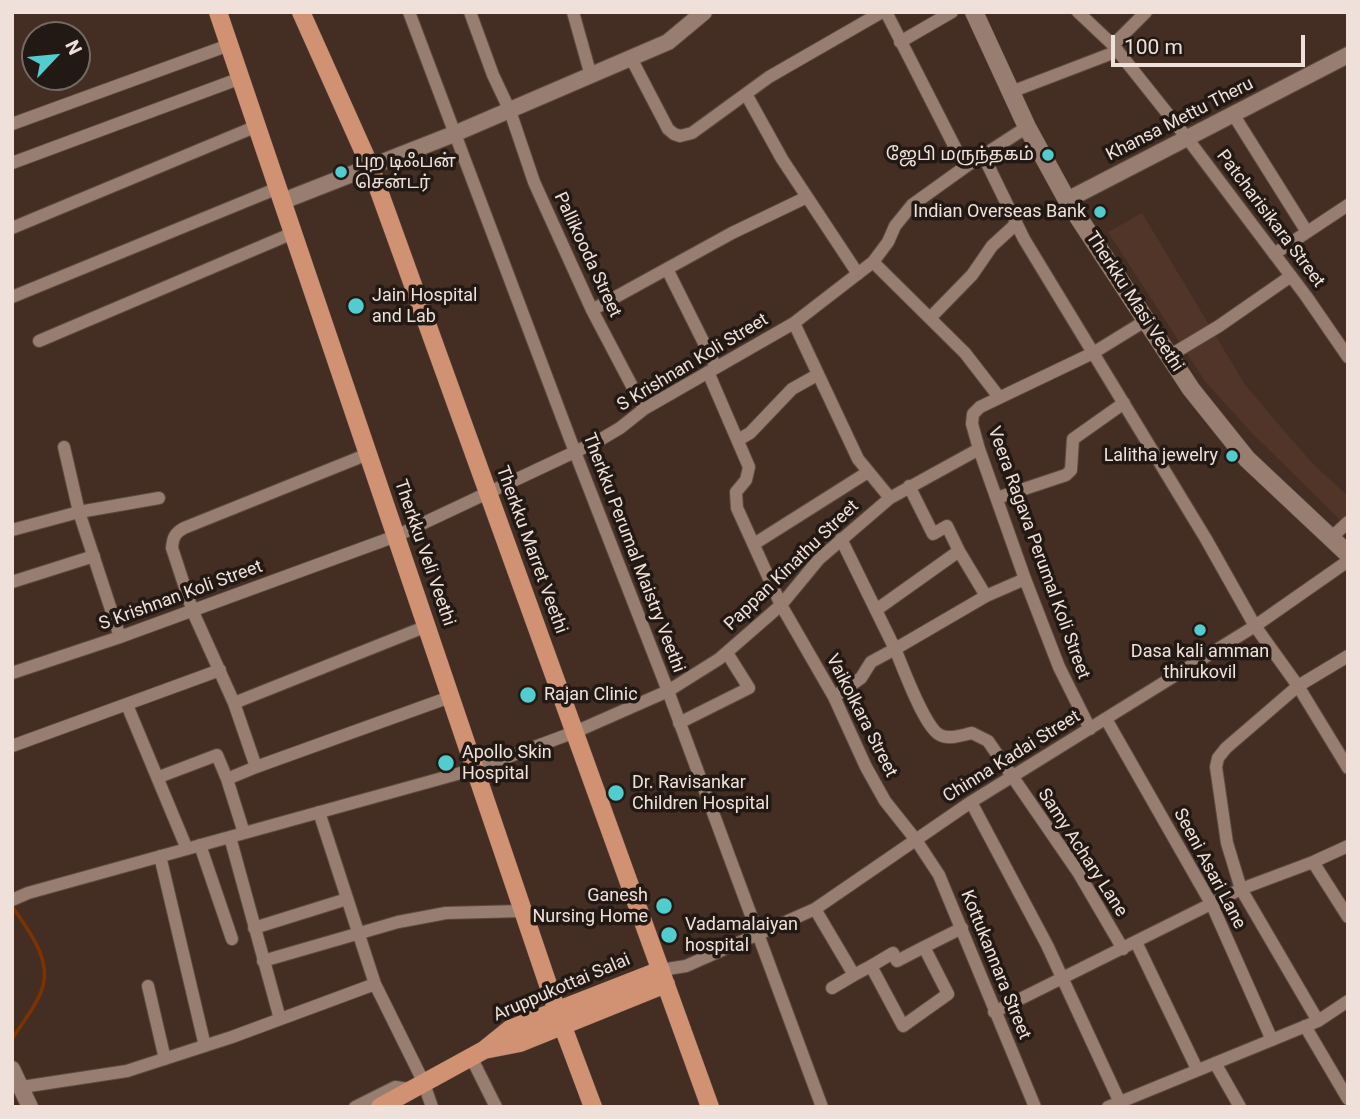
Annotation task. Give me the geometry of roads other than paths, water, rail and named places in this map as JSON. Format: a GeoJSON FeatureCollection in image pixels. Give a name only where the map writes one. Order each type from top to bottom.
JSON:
{"type":"FeatureCollection","features":[{"type":"Feature","properties":{"kind":"main road","name":"Therkku Veli Veethi"},"geometry":{"type":"LineString","coordinates":[[218,12],[559,1018],[593,1107]]}},
{"type":"Feature","properties":{"kind":"main road","name":"Therkku Marret Veethi"},"geometry":{"type":"LineString","coordinates":[[301,12],[370,166],[710,1107]]}},
{"type":"Feature","properties":{"kind":"main road","name":"Therkku Masi Veethi"},"geometry":{"type":"LineString","coordinates":[[974,12],[1027,127],[1067,200],[1191,389],[1247,458],[1348,554]]}},
{"type":"Feature","properties":{"kind":"main road","name":"Aruppukottai Salai"},"geometry":{"type":"LineString","coordinates":[[400,1096],[478,1053],[520,1043],[559,1018],[663,977]]}},
{"type":"Feature","properties":{"kind":"street","name":"Therkku Perumal Maistry Veethi"},"geometry":{"type":"LineString","coordinates":[[409,12],[668,691],[821,1107]]}},
{"type":"Feature","properties":{"kind":"street","name":"Pallikooda Street"},"geometry":{"type":"LineString","coordinates":[[470,12],[493,75],[510,111],[534,182],[592,310],[644,409]]}},
{"type":"Feature","properties":{"kind":"street"},"geometry":{"type":"LineString","coordinates":[[573,12],[591,76]]}},
{"type":"Feature","properties":{"kind":"street"},"geometry":{"type":"LineString","coordinates":[[12,296],[280,195],[370,166],[454,134],[668,42],[705,12]]}},
{"type":"Feature","properties":{"kind":"street"},"geometry":{"type":"LineString","coordinates":[[631,58],[668,129],[680,136],[692,133],[769,77],[884,12],[965,167]]}},
{"type":"Feature","properties":{"kind":"street"},"geometry":{"type":"LineString","coordinates":[[900,42],[952,12]]}},
{"type":"Feature","properties":{"kind":"street","name":"Patcharisikara Street"},"geometry":{"type":"LineString","coordinates":[[1078,12],[1116,48],[1187,138],[1292,276],[1348,357]]}},
{"type":"Feature","properties":{"kind":"street"},"geometry":{"type":"LineString","coordinates":[[1011,92],[1116,48],[1146,12]]}},
{"type":"Feature","properties":{"kind":"street"},"geometry":{"type":"LineString","coordinates":[[12,124],[229,45]]}},
{"type":"Feature","properties":{"kind":"street","name":"Khansa Mettu Theru"},"geometry":{"type":"LineString","coordinates":[[1067,200],[1348,55]]}},
{"type":"Feature","properties":{"kind":"street"},"geometry":{"type":"LineString","coordinates":[[12,163],[241,78]]}},
{"type":"Feature","properties":{"kind":"street"},"geometry":{"type":"LineString","coordinates":[[746,94],[782,159],[858,274]]}},
{"type":"Feature","properties":{"kind":"street"},"geometry":{"type":"LineString","coordinates":[[1233,114],[1307,232]]}},
{"type":"Feature","properties":{"kind":"street"},"geometry":{"type":"LineString","coordinates":[[12,228],[257,126]]}},
{"type":"Feature","properties":{"kind":"street","name":"S Krishnan Koli Street"},"geometry":{"type":"LineString","coordinates":[[12,673],[193,612],[396,536],[489,494],[620,428],[644,409],[794,323],[873,262],[888,242],[895,226],[912,205],[1027,127]]}},
{"type":"Feature","properties":{"kind":"street"},"geometry":{"type":"LineString","coordinates":[[983,155],[1016,224],[1206,539],[1255,626],[1298,686],[1348,768]]}},
{"type":"Feature","properties":{"kind":"street"},"geometry":{"type":"LineString","coordinates":[[592,310],[732,233],[807,197]]}},
{"type":"Feature","properties":{"kind":"street"},"geometry":{"type":"LineString","coordinates":[[1275,254],[1348,205]]}},
{"type":"Feature","properties":{"kind":"street"},"geometry":{"type":"LineString","coordinates":[[930,318],[972,275],[992,246],[1016,224]]}},
{"type":"Feature","properties":{"kind":"street"},"geometry":{"type":"LineString","coordinates":[[39,341],[293,233]]}},
{"type":"Feature","properties":{"kind":"street"},"geometry":{"type":"LineString","coordinates":[[873,262],[965,353],[999,397]]}},
{"type":"Feature","properties":{"kind":"street"},"geometry":{"type":"LineString","coordinates":[[667,269],[712,370],[738,439],[750,433],[792,389],[817,375]]}},
{"type":"Feature","properties":{"kind":"street"},"geometry":{"type":"LineString","coordinates":[[1169,356],[1219,326],[1292,276]]}},
{"type":"Feature","properties":{"kind":"street","name":"Veera Ragava Perumal Koli Street"},"geometry":{"type":"LineString","coordinates":[[1090,729],[1059,667],[1025,579],[979,449],[972,414],[999,397],[1093,353],[1145,321]]}},
{"type":"Feature","properties":{"kind":"street"},"geometry":{"type":"LineString","coordinates":[[794,323],[858,459],[890,498]]}},
{"type":"Feature","properties":{"kind":"street"},"geometry":{"type":"LineString","coordinates":[[997,498],[1066,475],[1071,470],[1073,439],[1124,403]]}},
{"type":"Feature","properties":{"kind":"street","name":"Vaikolkara Street"},"geometry":{"type":"LineString","coordinates":[[738,439],[749,474],[736,492],[737,508],[781,605],[834,697],[866,766],[885,801],[916,840]]}},
{"type":"Feature","properties":{"kind":"street"},"geometry":{"type":"LineString","coordinates":[[64,447],[79,512],[121,637]]}},
{"type":"Feature","properties":{"kind":"street","name":"Pappan Kinathu Street"},"geometry":{"type":"LineString","coordinates":[[15,899],[475,769],[575,732],[668,691],[727,653],[781,605],[819,559],[890,498],[979,449]]}},
{"type":"Feature","properties":{"kind":"street"},"geometry":{"type":"LineString","coordinates":[[256,768],[234,703],[193,612],[172,548],[176,533],[368,454]]}},
{"type":"Feature","properties":{"kind":"street"},"geometry":{"type":"LineString","coordinates":[[754,544],[868,472]]}},
{"type":"Feature","properties":{"kind":"street"},"geometry":{"type":"LineString","coordinates":[[909,486],[933,534],[947,526],[986,596]]}},
{"type":"Feature","properties":{"kind":"street"},"geometry":{"type":"LineString","coordinates":[[12,530],[79,512],[159,498]]}},
{"type":"Feature","properties":{"kind":"street"},"geometry":{"type":"LineString","coordinates":[[1332,537],[1348,522]]}},
{"type":"Feature","properties":{"kind":"street"},"geometry":{"type":"LineString","coordinates":[[841,539],[895,649]]}},
{"type":"Feature","properties":{"kind":"street"},"geometry":{"type":"LineString","coordinates":[[876,610],[959,551]]}},
{"type":"Feature","properties":{"kind":"street"},"geometry":{"type":"LineString","coordinates":[[12,582],[94,556]]}},
{"type":"Feature","properties":{"kind":"street","name":"Chinna Kadai Street"},"geometry":{"type":"LineString","coordinates":[[663,977],[815,909],[971,802],[1255,626],[1348,561]]}},
{"type":"Feature","properties":{"kind":"street"},"geometry":{"type":"LineString","coordinates":[[834,697],[861,678],[871,662],[986,596],[1025,579]]}},
{"type":"Feature","properties":{"kind":"street"},"geometry":{"type":"LineString","coordinates":[[234,703],[426,626]]}},
{"type":"Feature","properties":{"kind":"street","name":"Samy Achary Lane"},"geometry":{"type":"LineString","coordinates":[[895,649],[924,716],[933,730],[941,737],[950,738],[972,733],[984,737],[1078,872],[1123,949]]}},
{"type":"Feature","properties":{"kind":"street"},"geometry":{"type":"LineString","coordinates":[[679,723],[749,688],[727,653]]}},
{"type":"Feature","properties":{"kind":"street"},"geometry":{"type":"LineString","coordinates":[[1318,1021],[1241,889],[1227,843],[1216,767],[1218,758],[1226,748],[1298,686],[1348,656]]}},
{"type":"Feature","properties":{"kind":"street"},"geometry":{"type":"LineString","coordinates":[[12,746],[220,670]]}},
{"type":"Feature","properties":{"kind":"street"},"geometry":{"type":"LineString","coordinates":[[227,779],[450,697]]}},
{"type":"Feature","properties":{"kind":"street"},"geometry":{"type":"LineString","coordinates":[[127,705],[187,849]]}},
{"type":"Feature","properties":{"kind":"street","name":"Seeni Asari Lane"},"geometry":{"type":"LineString","coordinates":[[1106,719],[1212,905],[1272,1040]]}},
{"type":"Feature","properties":{"kind":"street"},"geometry":{"type":"LineString","coordinates":[[159,777],[217,755],[244,833]]}},
{"type":"Feature","properties":{"kind":"street"},"geometry":{"type":"LineString","coordinates":[[971,802],[1062,977],[1116,1105],[1197,1069],[1318,1021],[1348,1001]]}},
{"type":"Feature","properties":{"kind":"street"},"geometry":{"type":"LineString","coordinates":[[319,812],[375,984],[400,1096]]}},
{"type":"Feature","properties":{"kind":"street"},"geometry":{"type":"LineString","coordinates":[[230,837],[280,1019]]}},
{"type":"Feature","properties":{"kind":"street","name":"Kottukannara Street"},"geometry":{"type":"LineString","coordinates":[[916,840],[939,875],[1035,1107]]}},
{"type":"Feature","properties":{"kind":"street"},"geometry":{"type":"LineString","coordinates":[[201,845],[232,939]]}},
{"type":"Feature","properties":{"kind":"street"},"geometry":{"type":"LineString","coordinates":[[994,1012],[1241,889],[1348,846]]}},
{"type":"Feature","properties":{"kind":"street"},"geometry":{"type":"LineString","coordinates":[[160,856],[205,1046]]}},
{"type":"Feature","properties":{"kind":"street"},"geometry":{"type":"LineString","coordinates":[[1313,862],[1348,917]]}},
{"type":"Feature","properties":{"kind":"street"},"geometry":{"type":"LineString","coordinates":[[254,928],[347,899]]}},
{"type":"Feature","properties":{"kind":"street"},"geometry":{"type":"LineString","coordinates":[[815,909],[854,975]]}},
{"type":"Feature","properties":{"kind":"street"},"geometry":{"type":"LineString","coordinates":[[263,961],[398,922],[446,913],[523,911]]}},
{"type":"Feature","properties":{"kind":"street"},"geometry":{"type":"LineString","coordinates":[[832,988],[893,953],[897,961],[962,928]]}},
{"type":"Feature","properties":{"kind":"street"},"geometry":{"type":"LineString","coordinates":[[1136,942],[1197,1069]]}},
{"type":"Feature","properties":{"kind":"street"},"geometry":{"type":"LineString","coordinates":[[871,966],[903,1026],[948,994],[925,947]]}},
{"type":"Feature","properties":{"kind":"street"},"geometry":{"type":"LineString","coordinates":[[30,1107],[16,1076],[127,1071],[205,1046],[375,984]]}},
{"type":"Feature","properties":{"kind":"street"},"geometry":{"type":"LineString","coordinates":[[148,986],[165,1059]]}},
{"type":"Feature","properties":{"kind":"street"},"geometry":{"type":"LineString","coordinates":[[1305,1026],[1348,1100]]}},
{"type":"Feature","properties":{"kind":"street"},"geometry":{"type":"LineString","coordinates":[[478,1053],[496,1107]]}},
{"type":"Feature","properties":{"kind":"street"},"geometry":{"type":"LineString","coordinates":[[1215,1062],[1240,1107]]}},
{"type":"Feature","properties":{"kind":"street"},"geometry":{"type":"LineString","coordinates":[[355,1107],[395,1087],[400,1096],[432,1107]]}},
{"type":"Feature","properties":{"kind":"waterway"},"geometry":{"type":"LineString","coordinates":[[12,906],[41,954],[45,975],[37,1000],[12,1039]]}},
{"type":"Feature","properties":{"kind":"place","name":"ஜேபி மருந்தகம்"},"geometry":{"type":"Point","coordinates":[1048,155]}},
{"type":"Feature","properties":{"kind":"place","name":"புற டிஃபன் சென்டர்"},"geometry":{"type":"Point","coordinates":[341,172]}},
{"type":"Feature","properties":{"kind":"place","name":"Indian Overseas Bank"},"geometry":{"type":"Point","coordinates":[1100,212]}},
{"type":"Feature","properties":{"kind":"place","name":"Jain Hospital and Lab"},"geometry":{"type":"Point","coordinates":[356,306]}},
{"type":"Feature","properties":{"kind":"place","name":"Lalitha jewelry"},"geometry":{"type":"Point","coordinates":[1232,456]}},
{"type":"Feature","properties":{"kind":"place","name":"Dasa kali amman thirukovil"},"geometry":{"type":"Point","coordinates":[1200,630]}},
{"type":"Feature","properties":{"kind":"place","name":"Rajan Clinic"},"geometry":{"type":"Point","coordinates":[528,695]}},
{"type":"Feature","properties":{"kind":"place","name":"Apollo Skin Hospital"},"geometry":{"type":"Point","coordinates":[446,763]}},
{"type":"Feature","properties":{"kind":"place","name":"Dr. Ravisankar Children Hospital"},"geometry":{"type":"Point","coordinates":[616,793]}},
{"type":"Feature","properties":{"kind":"place","name":"Ganesh Nursing Home"},"geometry":{"type":"Point","coordinates":[664,906]}},
{"type":"Feature","properties":{"kind":"place","name":"Vadamalaiyan hospital"},"geometry":{"type":"Point","coordinates":[669,935]}}]}
